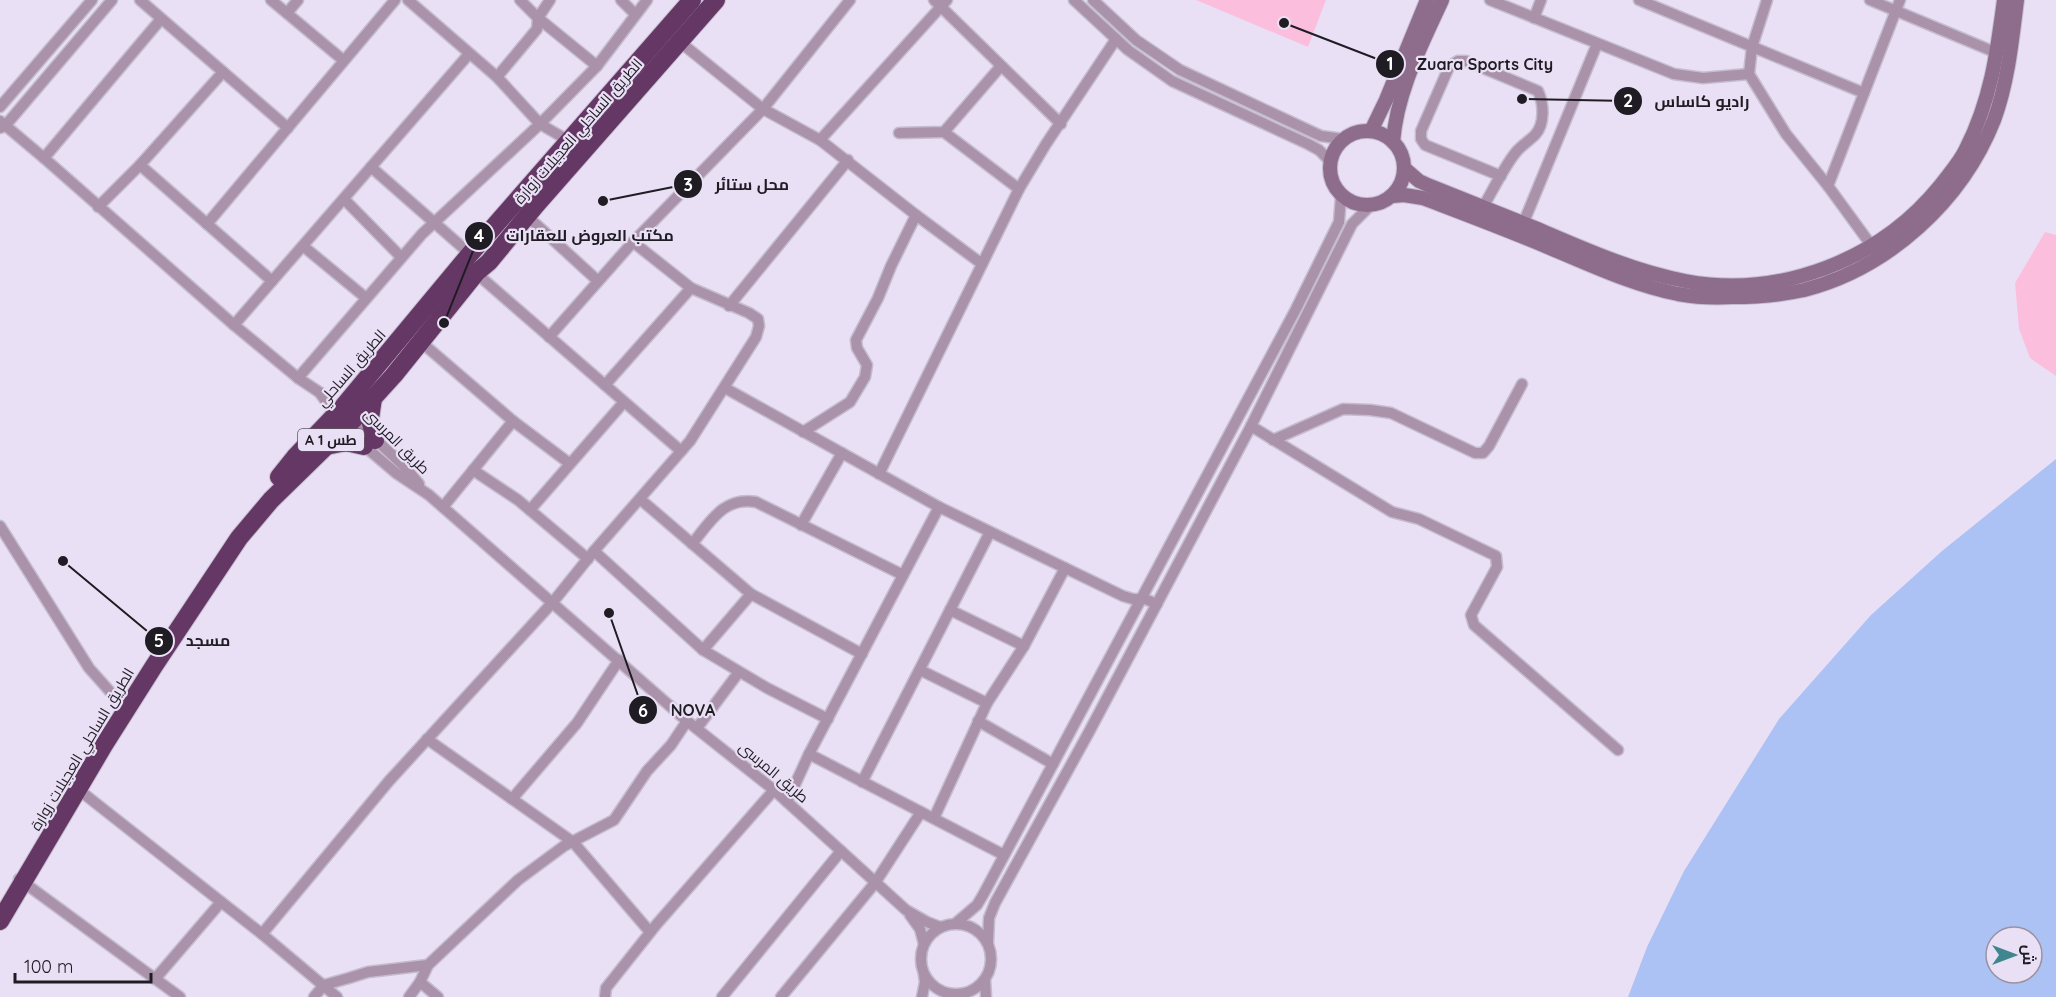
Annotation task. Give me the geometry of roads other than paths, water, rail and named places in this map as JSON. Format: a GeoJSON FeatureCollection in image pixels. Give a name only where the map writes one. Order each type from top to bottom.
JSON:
{"type":"FeatureCollection","features":[{"type":"Feature","properties":{"kind":"highway","name":"الطريق الساحلي"},"geometry":{"type":"LineString","coordinates":[[0,910],[21,880],[75,787],[86,759],[202,577],[295,457],[344,417],[470,254],[692,0]]}},
{"type":"Feature","properties":{"kind":"highway","name":"الطريق الساحلي العجيلات زوارة"},"geometry":{"type":"LineString","coordinates":[[75,787],[239,538],[271,500],[326,446],[344,417],[373,398],[476,273],[489,262],[716,0]]}},
{"type":"Feature","properties":{"kind":"highway"},"geometry":{"type":"LineString","coordinates":[[326,446],[346,442],[369,443],[373,398]]}},
{"type":"Feature","properties":{"kind":"highway","name":"A 1 طس"},"geometry":{"type":"LineString","coordinates":[[0,921],[21,880]]}},
{"type":"Feature","properties":{"kind":"street"},"geometry":{"type":"LineString","coordinates":[[0,107],[92,0]]}},
{"type":"Feature","properties":{"kind":"street"},"geometry":{"type":"LineString","coordinates":[[2,125],[112,0]]}},
{"type":"Feature","properties":{"kind":"street"},"geometry":{"type":"LineString","coordinates":[[140,0],[288,128]]}},
{"type":"Feature","properties":{"kind":"street"},"geometry":{"type":"LineString","coordinates":[[271,0],[343,60]]}},
{"type":"Feature","properties":{"kind":"street"},"geometry":{"type":"LineString","coordinates":[[287,14],[298,0]]}},
{"type":"Feature","properties":{"kind":"street"},"geometry":{"type":"LineString","coordinates":[[207,224],[395,0]]}},
{"type":"Feature","properties":{"kind":"street"},"geometry":{"type":"LineString","coordinates":[[408,0],[497,77],[540,124],[569,141]]}},
{"type":"Feature","properties":{"kind":"street"},"geometry":{"type":"LineString","coordinates":[[520,0],[538,18],[597,66]]}},
{"type":"Feature","properties":{"kind":"street"},"geometry":{"type":"LineString","coordinates":[[497,77],[537,29],[538,18],[550,0]]}},
{"type":"Feature","properties":{"kind":"street"},"geometry":{"type":"LineString","coordinates":[[621,0],[635,14]]}},
{"type":"Feature","properties":{"kind":"street"},"geometry":{"type":"LineString","coordinates":[[298,378],[422,234],[540,124],[597,66],[647,0]]}},
{"type":"Feature","properties":{"kind":"street"},"geometry":{"type":"LineString","coordinates":[[549,337],[633,242],[763,109],[850,0]]}},
{"type":"Feature","properties":{"kind":"street"},"geometry":{"type":"LineString","coordinates":[[1074,0],[1128,50],[1172,81],[1308,144],[1319,150],[1330,161]]}},
{"type":"Feature","properties":{"kind":"street"},"geometry":{"type":"LineString","coordinates":[[1093,0],[1136,40],[1190,75],[1322,136],[1343,140]]}},
{"type":"Feature","properties":{"kind":"street"},"geometry":{"type":"LineString","coordinates":[[1371,131],[1427,0]]}},
{"type":"Feature","properties":{"kind":"street"},"geometry":{"type":"LineString","coordinates":[[1393,142],[1395,117],[1402,94],[1442,0]]}},
{"type":"Feature","properties":{"kind":"street"},"geometry":{"type":"LineString","coordinates":[[1490,0],[1674,74],[1703,78],[1749,74]]}},
{"type":"Feature","properties":{"kind":"street"},"geometry":{"type":"LineString","coordinates":[[1534,18],[1541,0]]}},
{"type":"Feature","properties":{"kind":"street"},"geometry":{"type":"LineString","coordinates":[[1639,0],[1864,93]]}},
{"type":"Feature","properties":{"kind":"street"},"geometry":{"type":"LineString","coordinates":[[1767,0],[1752,47],[1749,74],[1786,134],[1828,186],[1875,251]]}},
{"type":"Feature","properties":{"kind":"street"},"geometry":{"type":"LineString","coordinates":[[1870,0],[1898,5],[1997,53]]}},
{"type":"Feature","properties":{"kind":"street"},"geometry":{"type":"LineString","coordinates":[[1392,196],[1423,198],[1637,276],[1678,294],[1755,297],[1803,290],[1826,283],[1847,275],[1875,251],[1911,217],[1948,176],[1965,152],[1989,93],[2004,0]]}},
{"type":"Feature","properties":{"kind":"street"},"geometry":{"type":"LineString","coordinates":[[1875,251],[1920,227],[1958,184],[1982,146],[2000,102],[2017,0]]}},
{"type":"Feature","properties":{"kind":"street"},"geometry":{"type":"LineString","coordinates":[[820,140],[941,2],[1001,66],[1061,124]]}},
{"type":"Feature","properties":{"kind":"street"},"geometry":{"type":"LineString","coordinates":[[1828,186],[1898,5]]}},
{"type":"Feature","properties":{"kind":"street"},"geometry":{"type":"LineString","coordinates":[[44,158],[161,19]]}},
{"type":"Feature","properties":{"kind":"street"},"geometry":{"type":"LineString","coordinates":[[879,474],[1019,189],[1116,39]]}},
{"type":"Feature","properties":{"kind":"street"},"geometry":{"type":"LineString","coordinates":[[680,42],[763,109],[820,140],[982,264]]}},
{"type":"Feature","properties":{"kind":"street"},"geometry":{"type":"LineString","coordinates":[[1523,224],[1597,44]]}},
{"type":"Feature","properties":{"kind":"street"},"geometry":{"type":"LineString","coordinates":[[234,325],[469,54]]}},
{"type":"Feature","properties":{"kind":"street"},"geometry":{"type":"LineString","coordinates":[[1483,207],[1517,150],[1537,133],[1542,123],[1542,99],[1538,91],[1466,61],[1458,61],[1449,67],[1421,131],[1421,139],[1425,145],[1501,176]]}},
{"type":"Feature","properties":{"kind":"street"},"geometry":{"type":"LineString","coordinates":[[1161,74],[1169,63]]}},
{"type":"Feature","properties":{"kind":"street"},"geometry":{"type":"LineString","coordinates":[[944,132],[1001,66]]}},
{"type":"Feature","properties":{"kind":"street"},"geometry":{"type":"LineString","coordinates":[[98,207],[140,165],[223,72]]}},
{"type":"Feature","properties":{"kind":"street","name":"طريق المرسى"},"geometry":{"type":"LineString","coordinates":[[2,125],[44,158],[234,325],[298,378],[320,393],[396,472],[429,495],[692,725],[774,790],[906,910],[920,929],[924,944]]}},
{"type":"Feature","properties":{"kind":"street"},"geometry":{"type":"LineString","coordinates":[[1361,131],[1371,131],[1393,142],[1401,154],[1404,168],[1403,179],[1392,196],[1381,203],[1370,206],[1354,204],[1341,196],[1332,180],[1330,161],[1343,140],[1361,131]]}},
{"type":"Feature","properties":{"kind":"street"},"geometry":{"type":"LineString","coordinates":[[899,133],[944,132],[1019,189]]}},
{"type":"Feature","properties":{"kind":"street"},"geometry":{"type":"LineString","coordinates":[[729,306],[848,160]]}},
{"type":"Feature","properties":{"kind":"street"},"geometry":{"type":"LineString","coordinates":[[140,165],[272,281]]}},
{"type":"Feature","properties":{"kind":"street"},"geometry":{"type":"LineString","coordinates":[[372,167],[470,254]]}},
{"type":"Feature","properties":{"kind":"street"},"geometry":{"type":"LineString","coordinates":[[1404,168],[1419,181],[1593,253],[1637,276]]}},
{"type":"Feature","properties":{"kind":"street"},"geometry":{"type":"LineString","coordinates":[[922,997],[925,982],[921,960],[924,944],[928,937],[940,927],[956,923],[977,905],[1291,319],[1339,222],[1341,196]]}},
{"type":"Feature","properties":{"kind":"street"},"geometry":{"type":"LineString","coordinates":[[344,199],[401,257]]}},
{"type":"Feature","properties":{"kind":"street"},"geometry":{"type":"LineString","coordinates":[[923,972],[931,984],[942,992],[959,996],[978,987],[984,980],[991,962],[988,942],[989,918],[995,903],[1089,732],[1251,426],[1352,224],[1370,206]]}},
{"type":"Feature","properties":{"kind":"street"},"geometry":{"type":"LineString","coordinates":[[803,432],[850,402],[865,377],[867,365],[857,348],[856,340],[916,215]]}},
{"type":"Feature","properties":{"kind":"street"},"geometry":{"type":"LineString","coordinates":[[527,216],[598,281]]}},
{"type":"Feature","properties":{"kind":"street"},"geometry":{"type":"LineString","coordinates":[[262,934],[389,781],[554,603],[591,555],[690,441],[756,337],[758,319],[691,288],[633,242]]}},
{"type":"Feature","properties":{"kind":"street"},"geometry":{"type":"LineString","coordinates":[[303,246],[366,298]]}},
{"type":"Feature","properties":{"kind":"street"},"geometry":{"type":"LineString","coordinates":[[476,273],[681,451]]}},
{"type":"Feature","properties":{"kind":"street"},"geometry":{"type":"LineString","coordinates":[[605,385],[691,288]]}},
{"type":"Feature","properties":{"kind":"street"},"geometry":{"type":"LineString","coordinates":[[421,342],[513,421],[569,463]]}},
{"type":"Feature","properties":{"kind":"street"},"geometry":{"type":"LineString","coordinates":[[1273,440],[1344,409],[1370,410],[1391,413],[1475,453],[1483,453],[1522,384]]}},
{"type":"Feature","properties":{"kind":"street"},"geometry":{"type":"LineString","coordinates":[[725,388],[939,507],[1128,598],[1141,598],[1157,604]]}},
{"type":"Feature","properties":{"kind":"street"},"geometry":{"type":"LineString","coordinates":[[530,510],[624,402]]}},
{"type":"Feature","properties":{"kind":"street"},"geometry":{"type":"LineString","coordinates":[[443,507],[513,421]]}},
{"type":"Feature","properties":{"kind":"street"},"geometry":{"type":"LineString","coordinates":[[1251,426],[1392,512],[1419,519],[1496,556],[1497,567],[1471,615],[1474,625],[1618,750]]}},
{"type":"Feature","properties":{"kind":"street"},"geometry":{"type":"LineString","coordinates":[[801,525],[842,453]]}},
{"type":"Feature","properties":{"kind":"street"},"geometry":{"type":"LineString","coordinates":[[473,470],[518,500],[591,555],[703,650],[739,672],[828,719]]}},
{"type":"Feature","properties":{"kind":"street"},"geometry":{"type":"LineString","coordinates":[[640,499],[751,594],[862,654]]}},
{"type":"Feature","properties":{"kind":"street"},"geometry":{"type":"LineString","coordinates":[[692,544],[718,514],[730,504],[738,501],[756,502],[903,575]]}},
{"type":"Feature","properties":{"kind":"street"},"geometry":{"type":"LineString","coordinates":[[787,802],[809,754],[939,507]]}},
{"type":"Feature","properties":{"kind":"street"},"geometry":{"type":"LineString","coordinates":[[0,526],[89,668],[122,705]]}},
{"type":"Feature","properties":{"kind":"street"},"geometry":{"type":"LineString","coordinates":[[862,782],[990,531]]}},
{"type":"Feature","properties":{"kind":"street"},"geometry":{"type":"LineString","coordinates":[[934,818],[987,703],[1024,646],[1065,568]]}},
{"type":"Feature","properties":{"kind":"street"},"geometry":{"type":"LineString","coordinates":[[703,650],[751,594]]}},
{"type":"Feature","properties":{"kind":"street"},"geometry":{"type":"LineString","coordinates":[[950,610],[1024,646]]}},
{"type":"Feature","properties":{"kind":"street"},"geometry":{"type":"LineString","coordinates":[[512,799],[577,723],[619,660]]}},
{"type":"Feature","properties":{"kind":"street"},"geometry":{"type":"LineString","coordinates":[[920,670],[987,703]]}},
{"type":"Feature","properties":{"kind":"street"},"geometry":{"type":"LineString","coordinates":[[409,997],[420,982],[428,965],[518,880],[573,842],[614,820],[647,771],[739,672]]}},
{"type":"Feature","properties":{"kind":"street"},"geometry":{"type":"LineString","coordinates":[[978,721],[1053,764]]}},
{"type":"Feature","properties":{"kind":"street"},"geometry":{"type":"LineString","coordinates":[[427,739],[573,842],[650,932]]}},
{"type":"Feature","properties":{"kind":"street"},"geometry":{"type":"LineString","coordinates":[[809,754],[1004,855]]}},
{"type":"Feature","properties":{"kind":"street"},"geometry":{"type":"LineString","coordinates":[[75,787],[262,934],[337,997]]}},
{"type":"Feature","properties":{"kind":"street"},"geometry":{"type":"LineString","coordinates":[[602,996],[650,932],[774,790]]}},
{"type":"Feature","properties":{"kind":"street"},"geometry":{"type":"LineString","coordinates":[[781,997],[874,883],[921,812]]}},
{"type":"Feature","properties":{"kind":"street"},"geometry":{"type":"LineString","coordinates":[[723,997],[841,851]]}},
{"type":"Feature","properties":{"kind":"street"},"geometry":{"type":"LineString","coordinates":[[21,880],[180,997]]}},
{"type":"Feature","properties":{"kind":"street"},"geometry":{"type":"LineString","coordinates":[[155,979],[221,902]]}},
{"type":"Feature","properties":{"kind":"street","name":"طريق المرسى"},"geometry":{"type":"LineString","coordinates":[[906,910],[940,927]]}},
{"type":"Feature","properties":{"kind":"street"},"geometry":{"type":"LineString","coordinates":[[956,923],[980,932],[988,942]]}},
{"type":"Feature","properties":{"kind":"street"},"geometry":{"type":"LineString","coordinates":[[314,997],[324,986],[368,972],[428,965]]}},
{"type":"Feature","properties":{"kind":"street"},"geometry":{"type":"LineString","coordinates":[[984,980],[986,997]]}},
{"type":"Feature","properties":{"kind":"street"},"geometry":{"type":"LineString","coordinates":[[420,982],[438,997]]}},
{"type":"Feature","properties":{"kind":"water"},"geometry":{"type":"Polygon","coordinates":[[[2056,459],[2056,997],[1628,997],[1647,947],[1684,871],[1779,719],[1871,615],[1942,551],[2056,459]]]}},
{"type":"Feature","properties":{"kind":"place","name":"Zuara Sports City"},"geometry":{"type":"Point","coordinates":[1284,23]}},
{"type":"Feature","properties":{"kind":"place","name":"راديو كاساس"},"geometry":{"type":"Point","coordinates":[1522,99]}},
{"type":"Feature","properties":{"kind":"place","name":"محل ستائر"},"geometry":{"type":"Point","coordinates":[603,201]}},
{"type":"Feature","properties":{"kind":"place","name":"مكتب العروض للعقارات"},"geometry":{"type":"Point","coordinates":[444,323]}},
{"type":"Feature","properties":{"kind":"place","name":"مسجد"},"geometry":{"type":"Point","coordinates":[63,561]}},
{"type":"Feature","properties":{"kind":"place","name":"NOVA"},"geometry":{"type":"Point","coordinates":[609,613]}}]}
